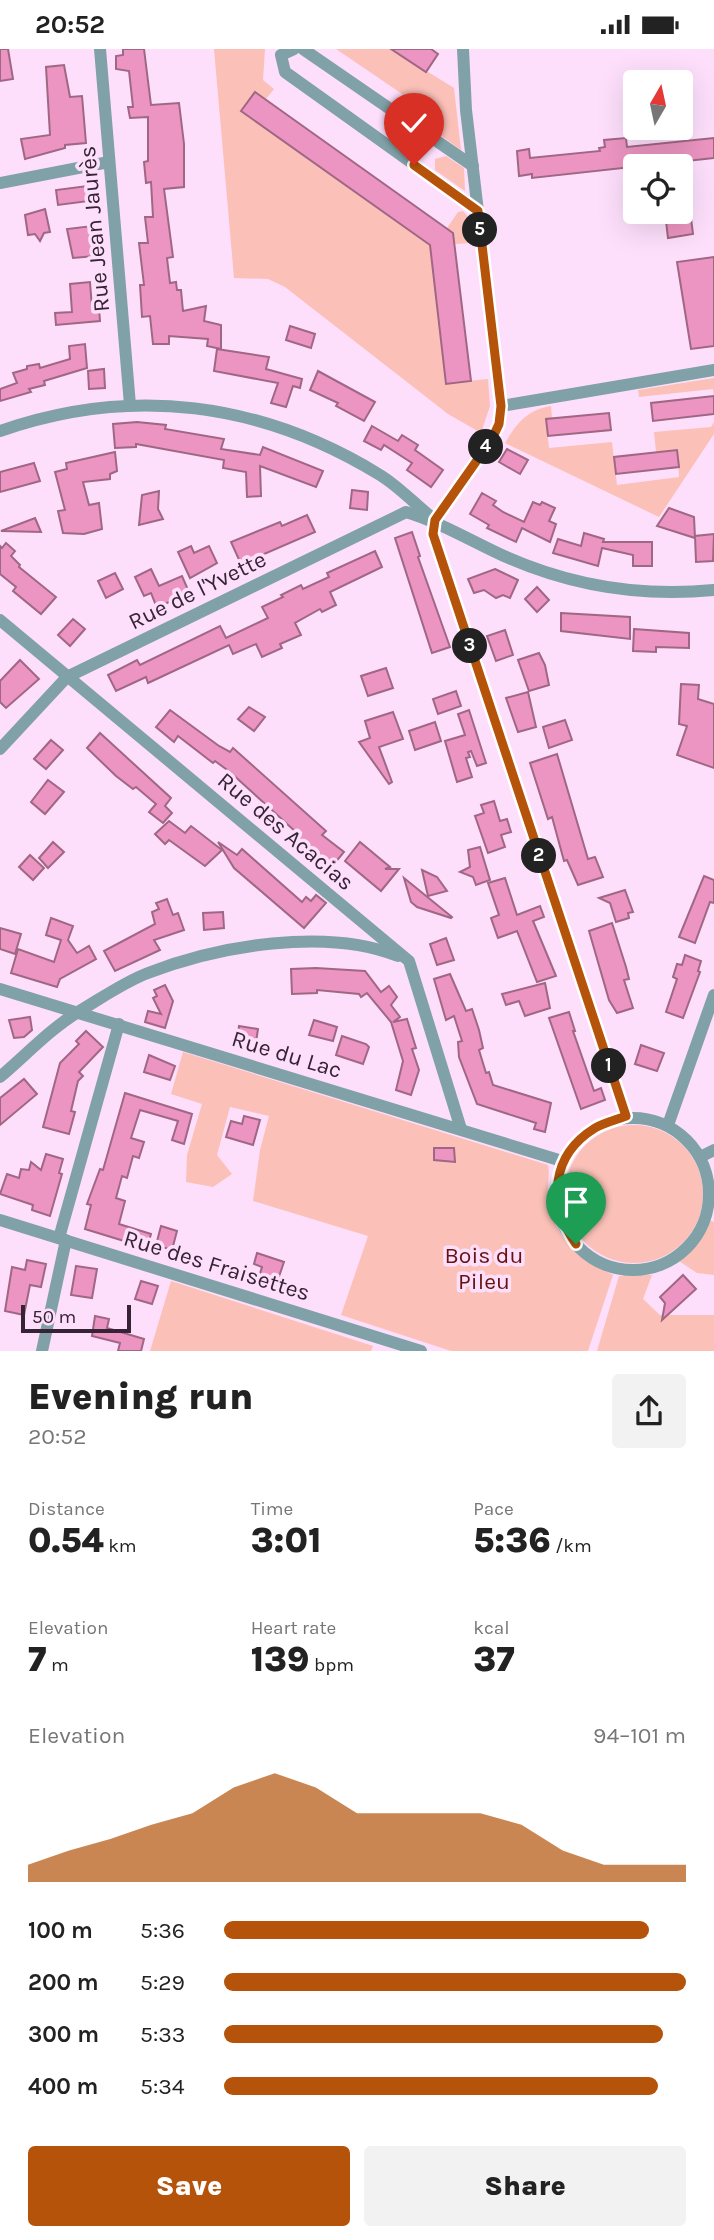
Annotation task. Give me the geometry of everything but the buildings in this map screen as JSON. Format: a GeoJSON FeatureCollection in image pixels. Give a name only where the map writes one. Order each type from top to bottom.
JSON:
{"type":"FeatureCollection","features":[{"type":"Feature","properties":{"kind":"street","name":"Rue Jean Jaurès"},"geometry":{"type":"LineString","coordinates":[[100,49],[130,405]]}},
{"type":"Feature","properties":{"kind":"street"},"geometry":{"type":"LineString","coordinates":[[294,49],[281,55],[285,72],[478,211]]}},
{"type":"Feature","properties":{"kind":"street"},"geometry":{"type":"LineString","coordinates":[[303,49],[473,166]]}},
{"type":"Feature","properties":{"kind":"street"},"geometry":{"type":"LineString","coordinates":[[463,49],[473,166],[501,406],[499,424],[492,439],[435,520],[433,534],[626,1116]]}},
{"type":"Feature","properties":{"kind":"street"},"geometry":{"type":"LineString","coordinates":[[0,183],[109,162]]}},
{"type":"Feature","properties":{"kind":"street"},"geometry":{"type":"LineString","coordinates":[[501,406],[714,370]]}},
{"type":"Feature","properties":{"kind":"street"},"geometry":{"type":"LineString","coordinates":[[0,431],[89,407],[130,405],[203,409],[241,415],[291,430],[383,477],[435,520],[524,565],[579,582],[671,594],[714,590]]}},
{"type":"Feature","properties":{"kind":"street","name":"Rue de l'Yvette"},"geometry":{"type":"LineString","coordinates":[[0,749],[66,677],[406,512],[435,520]]}},
{"type":"Feature","properties":{"kind":"street","name":"Rue des Acacias"},"geometry":{"type":"LineString","coordinates":[[0,620],[410,961]]}},
{"type":"Feature","properties":{"kind":"street"},"geometry":{"type":"LineString","coordinates":[[0,1077],[75,1014],[147,973],[243,946],[317,942],[377,948],[410,961],[461,1129]]}},
{"type":"Feature","properties":{"kind":"street","name":"Rue du Lac"},"geometry":{"type":"LineString","coordinates":[[0,989],[562,1161]]}},
{"type":"Feature","properties":{"kind":"street"},"geometry":{"type":"LineString","coordinates":[[668,1125],[714,995]]}},
{"type":"Feature","properties":{"kind":"street"},"geometry":{"type":"LineString","coordinates":[[42,1351],[63,1239],[119,1024]]}},
{"type":"Feature","properties":{"kind":"street"},"geometry":{"type":"LineString","coordinates":[[626,1116],[648,1118],[668,1125],[683,1135],[700,1157],[709,1183],[711,1212],[694,1240],[670,1262],[639,1271],[618,1271],[587,1255],[565,1228],[556,1196],[562,1161],[595,1128],[626,1116]]}},
{"type":"Feature","properties":{"kind":"street"},"geometry":{"type":"LineString","coordinates":[[700,1157],[714,1150]]}},
{"type":"Feature","properties":{"kind":"street","name":"Rue des Fraisettes"},"geometry":{"type":"LineString","coordinates":[[0,1220],[421,1351]]}},
{"type":"Feature","properties":{"kind":"green space"},"geometry":{"type":"Polygon","coordinates":[[[214,49],[265,49],[263,80],[274,89],[266,99],[255,92],[242,112],[430,245],[446,383],[488,379],[490,406],[481,433],[448,414],[285,287],[268,279],[234,278],[214,49]]]}},
{"type":"Feature","properties":{"kind":"green space"},"geometry":{"type":"Polygon","coordinates":[[[336,49],[391,49],[454,88],[461,150],[436,132],[433,115],[336,49]]]}},
{"type":"Feature","properties":{"kind":"green space"},"geometry":{"type":"Polygon","coordinates":[[[446,156],[464,168],[465,191],[435,170],[435,159],[446,156]]]}},
{"type":"Feature","properties":{"kind":"green space"},"geometry":{"type":"Polygon","coordinates":[[[463,211],[469,218],[471,243],[455,244],[453,233],[447,228],[458,212],[463,211]]]}},
{"type":"Feature","properties":{"kind":"green space"},"geometry":{"type":"Polygon","coordinates":[[[714,378],[714,401],[713,389],[639,397],[638,390],[714,378]]]}},
{"type":"Feature","properties":{"kind":"green space"},"geometry":{"type":"Polygon","coordinates":[[[551,406],[552,419],[546,420],[549,448],[612,442],[617,485],[679,477],[677,450],[656,452],[654,432],[711,427],[714,422],[714,434],[659,517],[505,443],[529,414],[551,406]]]}},
{"type":"Feature","properties":{"kind":"green space","name":"Bois du Pileu"},"geometry":{"type":"Polygon","coordinates":[[[183,1052],[548,1165],[550,1208],[560,1233],[588,1261],[613,1275],[588,1351],[451,1351],[341,1315],[368,1236],[253,1201],[260,1150],[269,1116],[230,1107],[217,1155],[232,1174],[213,1187],[186,1182],[187,1155],[202,1104],[171,1094],[183,1052]]]}},
{"type":"Feature","properties":{"kind":"green space"},"geometry":{"type":"Polygon","coordinates":[[[634,1125],[660,1130],[683,1145],[698,1168],[703,1194],[698,1220],[683,1243],[660,1258],[634,1263],[608,1258],[585,1243],[570,1220],[565,1194],[570,1168],[585,1145],[608,1130],[634,1125]]]}},
{"type":"Feature","properties":{"kind":"green space"},"geometry":{"type":"Polygon","coordinates":[[[707,1219],[714,1222],[714,1275],[697,1273],[676,1259],[696,1242],[707,1219]]]}},
{"type":"Feature","properties":{"kind":"green space"},"geometry":{"type":"Polygon","coordinates":[[[652,1275],[643,1299],[660,1315],[714,1315],[714,1351],[597,1351],[619,1276],[652,1275]]]}},
{"type":"Feature","properties":{"kind":"green space"},"geometry":{"type":"Polygon","coordinates":[[[171,1281],[373,1346],[371,1351],[150,1351],[171,1281]]]}},
{"type":"Feature","properties":{"kind":"route"},"geometry":{"type":"LineString","coordinates":[[414,165],[478,211],[501,406],[499,424],[492,439],[435,520],[433,534],[626,1116],[595,1128],[562,1161],[557,1177],[556,1196],[565,1228],[576,1244]]}}]}
